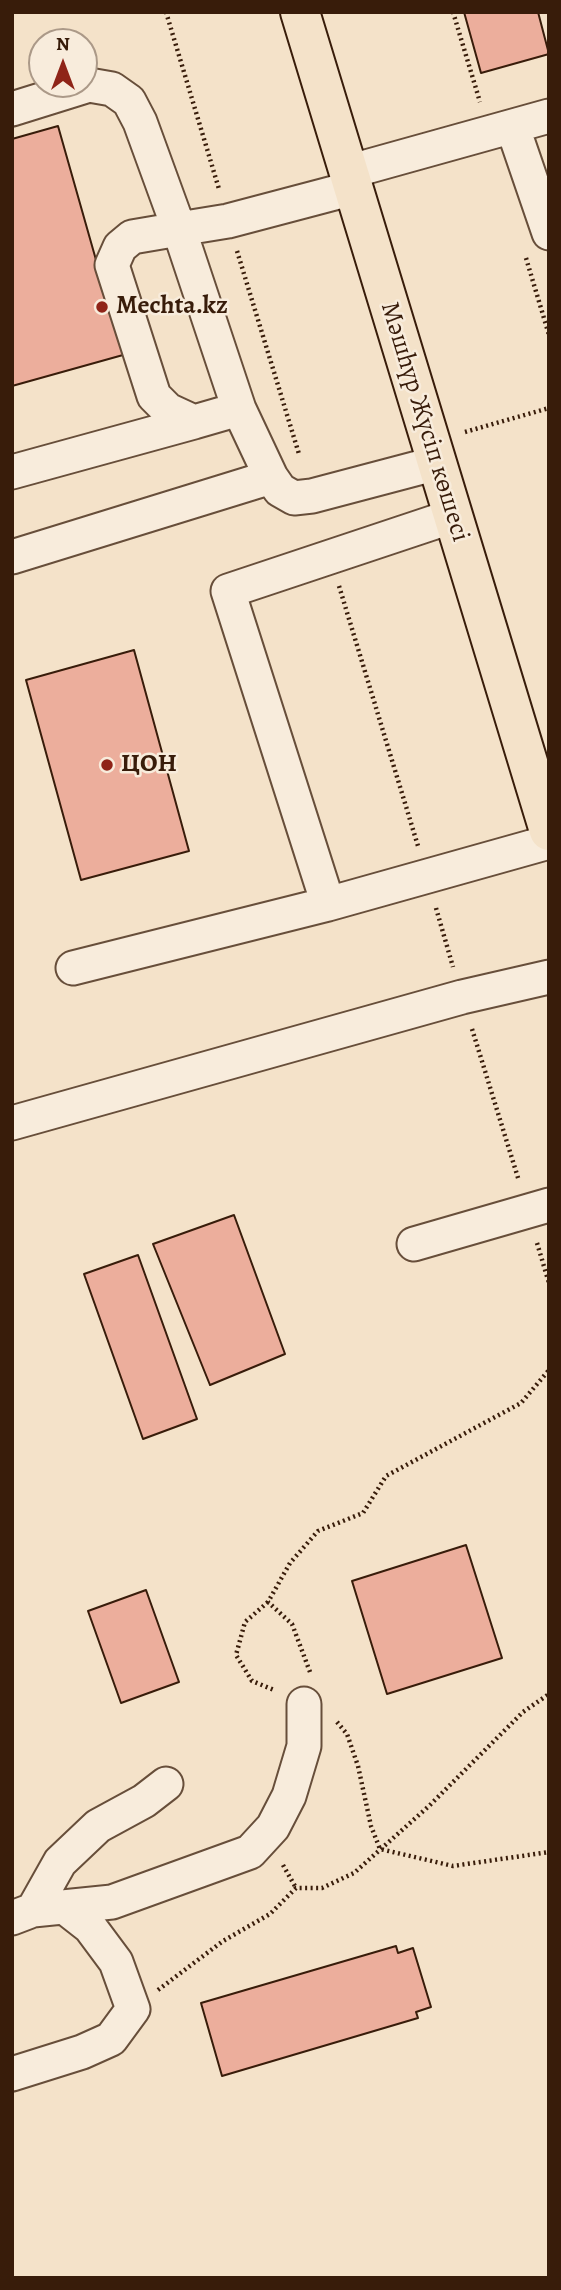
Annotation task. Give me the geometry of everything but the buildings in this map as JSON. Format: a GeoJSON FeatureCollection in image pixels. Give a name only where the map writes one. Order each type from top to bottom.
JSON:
{"type":"FeatureCollection","features":[{"type":"Feature","properties":{"kind":"main road","name":"Мәшһүр Жүсіп көшесі"},"geometry":{"type":"LineString","coordinates":[[300,12],[549,831]]}},
{"type":"Feature","properties":{"kind":"street"},"geometry":{"type":"LineString","coordinates":[[12,109],[89,85],[113,89],[129,101],[140,122],[179,229],[239,409],[271,477],[280,490],[294,498],[312,496],[433,452]]}},
{"type":"Feature","properties":{"kind":"street"},"geometry":{"type":"LineString","coordinates":[[194,422],[168,410],[154,396],[112,265],[120,247],[132,237],[228,221],[549,116]]}},
{"type":"Feature","properties":{"kind":"street"},"geometry":{"type":"LineString","coordinates":[[513,128],[549,233]]}},
{"type":"Feature","properties":{"kind":"street"},"geometry":{"type":"LineString","coordinates":[[12,472],[239,409]]}},
{"type":"Feature","properties":{"kind":"street"},"geometry":{"type":"LineString","coordinates":[[12,557],[271,477]]}},
{"type":"Feature","properties":{"kind":"street"},"geometry":{"type":"LineString","coordinates":[[328,904],[228,591],[453,516]]}},
{"type":"Feature","properties":{"kind":"street"},"geometry":{"type":"LineString","coordinates":[[73,968],[328,904],[549,842]]}},
{"type":"Feature","properties":{"kind":"street"},"geometry":{"type":"LineString","coordinates":[[12,1123],[462,997],[549,977]]}},
{"type":"Feature","properties":{"kind":"street"},"geometry":{"type":"LineString","coordinates":[[414,1244],[539,1208]]}},
{"type":"Feature","properties":{"kind":"street"},"geometry":{"type":"LineString","coordinates":[[23,1914],[112,1902],[250,1852],[273,1827],[289,1796],[304,1746],[304,1704]]}},
{"type":"Feature","properties":{"kind":"street"},"geometry":{"type":"LineString","coordinates":[[23,1914],[60,1862],[98,1826],[144,1801],[166,1784]]}},
{"type":"Feature","properties":{"kind":"street"},"geometry":{"type":"LineString","coordinates":[[12,2074],[82,2052],[111,2039],[133,2009],[116,1962],[90,1927],[67,1909]]}},
{"type":"Feature","properties":{"kind":"path"},"geometry":{"type":"LineString","coordinates":[[166,12],[312,496]]}},
{"type":"Feature","properties":{"kind":"path"},"geometry":{"type":"LineString","coordinates":[[433,452],[549,408]]}},
{"type":"Feature","properties":{"kind":"path"},"geometry":{"type":"LineString","coordinates":[[330,556],[462,997],[539,1208],[549,1283]]}},
{"type":"Feature","properties":{"kind":"path"},"geometry":{"type":"LineString","coordinates":[[380,1849],[346,1734],[330,1713],[253,1681],[236,1655],[245,1622],[268,1602],[290,1563],[318,1531],[363,1513],[386,1476],[521,1403],[549,1370]]}},
{"type":"Feature","properties":{"kind":"path"},"geometry":{"type":"LineString","coordinates":[[268,1602],[292,1624],[310,1671],[304,1704]]}},
{"type":"Feature","properties":{"kind":"path"},"geometry":{"type":"LineString","coordinates":[[133,2009],[223,1941],[270,1913],[296,1888],[322,1888],[354,1873],[464,1773],[523,1712],[549,1694]]}},
{"type":"Feature","properties":{"kind":"path"},"geometry":{"type":"LineString","coordinates":[[380,1849],[453,1866],[549,1852]]}},
{"type":"Feature","properties":{"kind":"place","name":"Mechta.kz"},"geometry":{"type":"Point","coordinates":[102,307]}},
{"type":"Feature","properties":{"kind":"place","name":"ЦОН"},"geometry":{"type":"Point","coordinates":[107,765]}}]}
